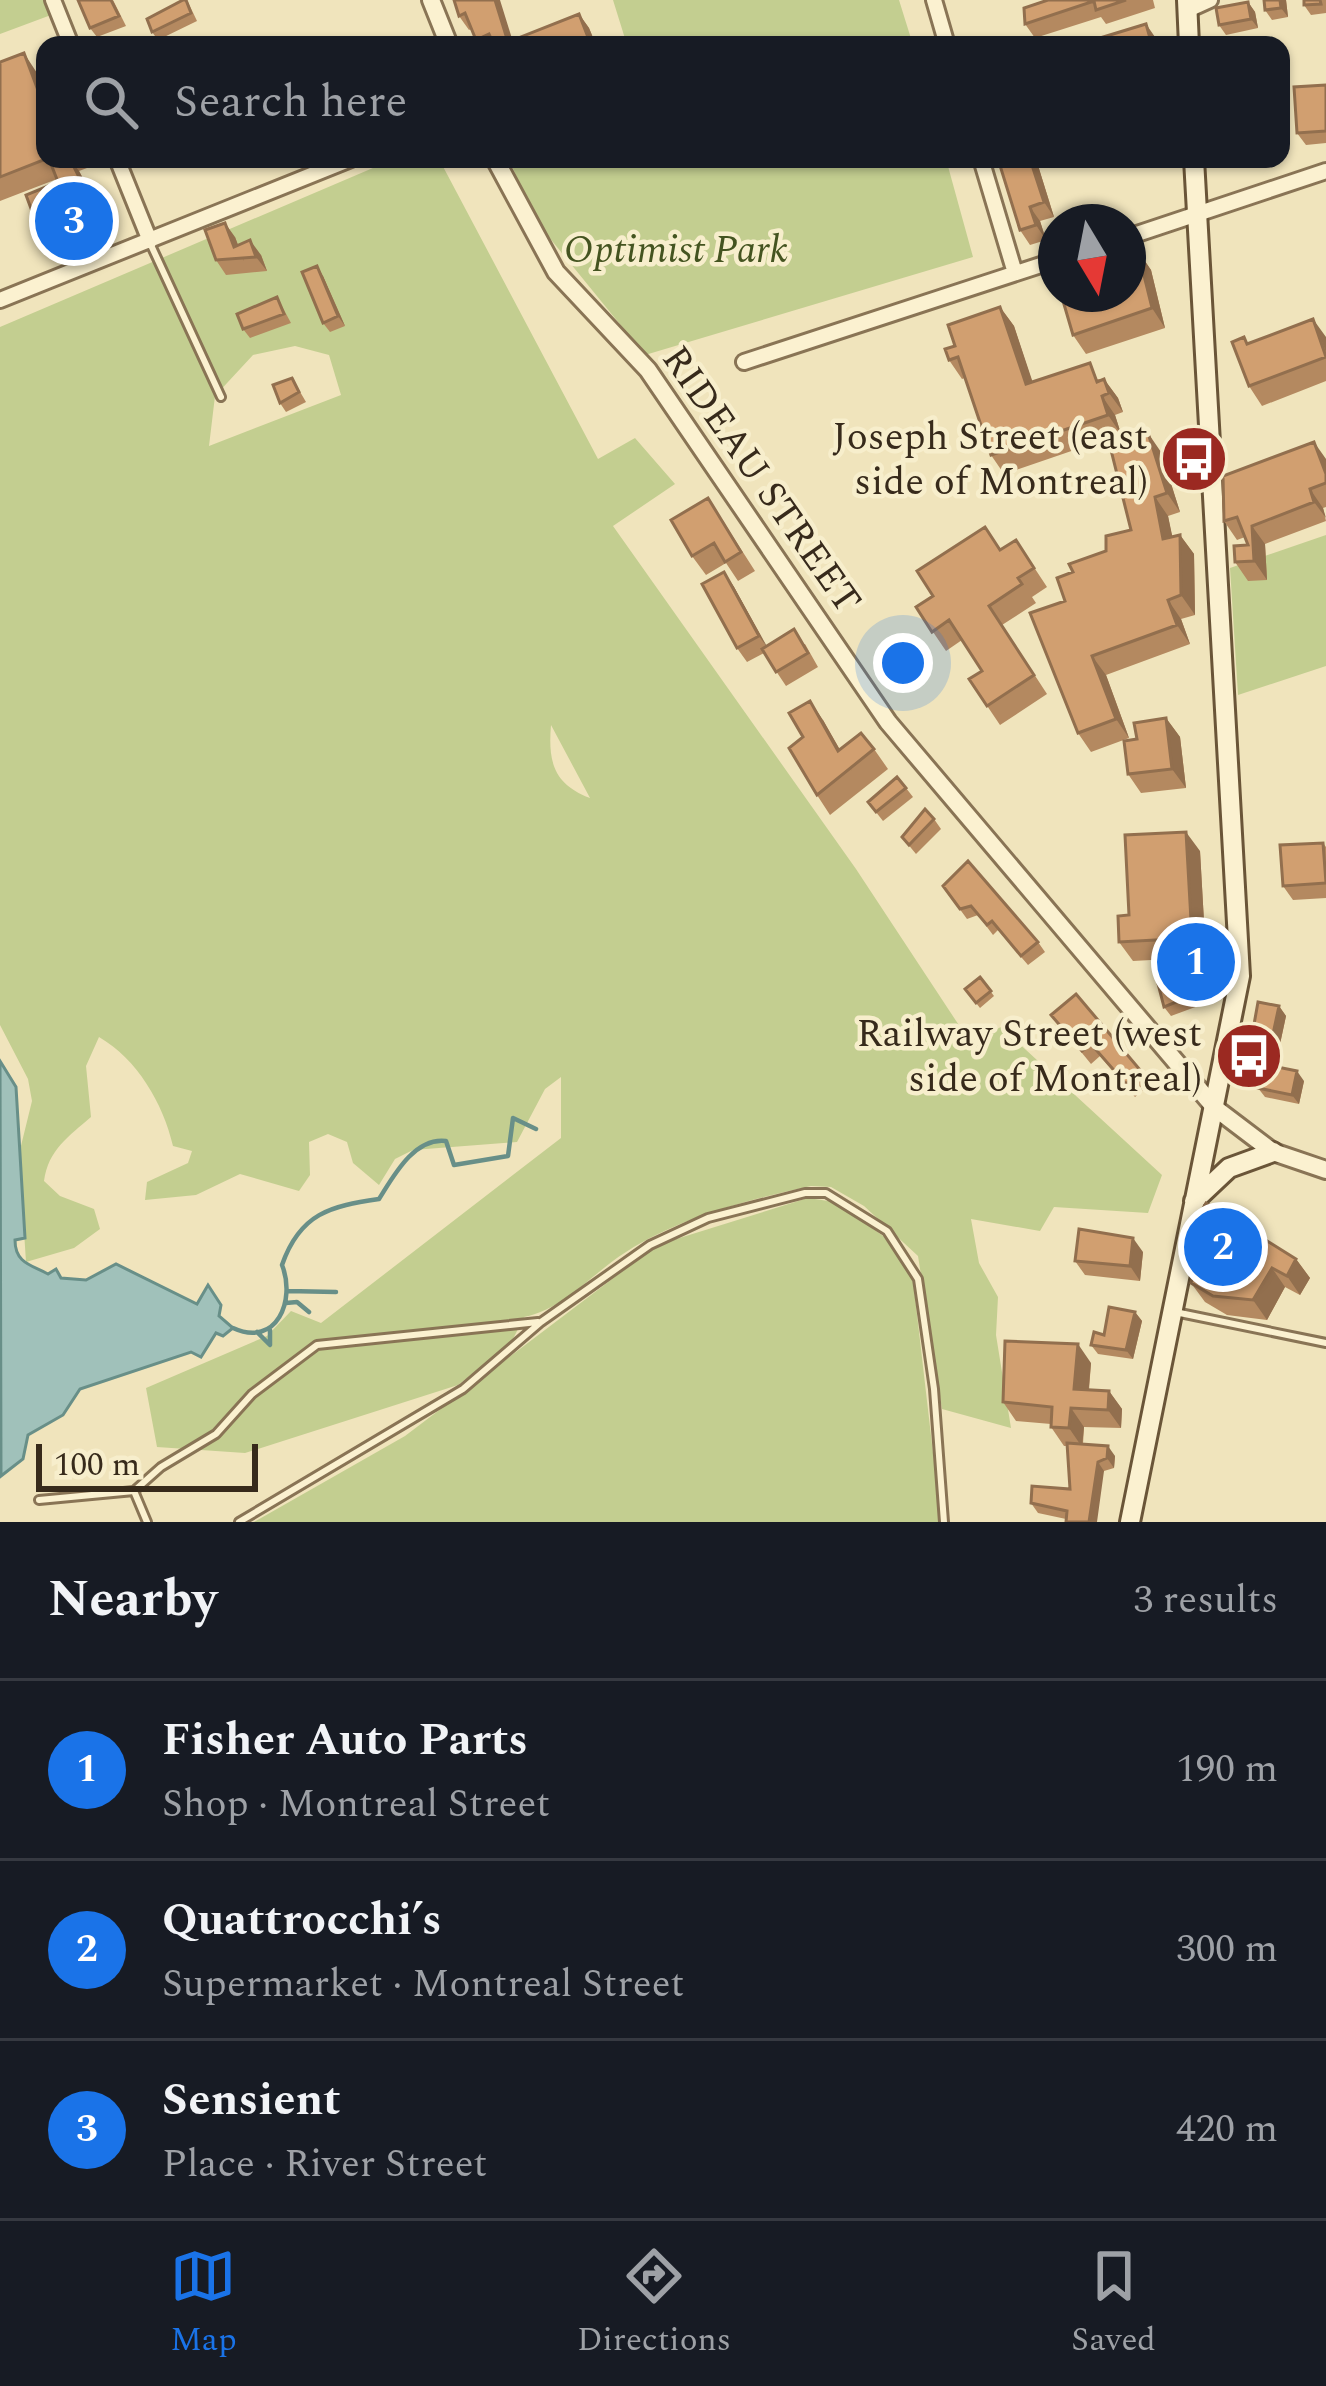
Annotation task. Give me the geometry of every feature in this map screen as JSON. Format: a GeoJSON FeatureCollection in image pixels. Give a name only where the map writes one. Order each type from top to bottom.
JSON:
{"type":"FeatureCollection","features":[{"type":"Feature","properties":{"kind":"main road"},"geometry":{"type":"LineString","coordinates":[[1187,5],[1189,36]]}},
{"type":"Feature","properties":{"kind":"main road"},"geometry":{"type":"LineString","coordinates":[[1130,1522],[1240,976],[1222,479],[1194,168]]}},
{"type":"Feature","properties":{"kind":"main road"},"geometry":{"type":"LineString","coordinates":[[1194,1201],[1229,1168],[1273,1152]]}},
{"type":"Feature","properties":{"kind":"street"},"geometry":{"type":"LineString","coordinates":[[53,0],[67,36]]}},
{"type":"Feature","properties":{"kind":"street"},"geometry":{"type":"LineString","coordinates":[[431,0],[445,36]]}},
{"type":"Feature","properties":{"kind":"street"},"geometry":{"type":"LineString","coordinates":[[934,0],[944,36]]}},
{"type":"Feature","properties":{"kind":"street"},"geometry":{"type":"LineString","coordinates":[[1187,5],[1210,0]]}},
{"type":"Feature","properties":{"kind":"street"},"geometry":{"type":"LineString","coordinates":[[121,168],[149,241]]}},
{"type":"Feature","properties":{"kind":"street"},"geometry":{"type":"LineString","coordinates":[[0,300],[329,168]]}},
{"type":"Feature","properties":{"kind":"street","name":"RIDEAU STREET"},"geometry":{"type":"LineString","coordinates":[[500,168],[556,272],[647,370],[888,722],[1215,1108],[1273,1152],[1326,1170]]}},
{"type":"Feature","properties":{"kind":"street"},"geometry":{"type":"LineString","coordinates":[[984,168],[1015,274]]}},
{"type":"Feature","properties":{"kind":"street"},"geometry":{"type":"LineString","coordinates":[[1146,231],[1326,171]]}},
{"type":"Feature","properties":{"kind":"street"},"geometry":{"type":"LineString","coordinates":[[745,362],[1038,266]]}},
{"type":"Feature","properties":{"kind":"lane"},"geometry":{"type":"LineString","coordinates":[[149,241],[221,397]]}},
{"type":"Feature","properties":{"kind":"lane"},"geometry":{"type":"LineString","coordinates":[[239,1522],[463,1389],[542,1322],[650,1244],[788,1195],[826,1193],[887,1232],[918,1279],[934,1389],[944,1522]]}},
{"type":"Feature","properties":{"kind":"lane"},"geometry":{"type":"LineString","coordinates":[[1172,1311],[1326,1343]]}},
{"type":"Feature","properties":{"kind":"lane"},"geometry":{"type":"LineString","coordinates":[[39,1500],[134,1491],[161,1467],[216,1435],[252,1394],[317,1345],[542,1322]]}},
{"type":"Feature","properties":{"kind":"lane"},"geometry":{"type":"LineString","coordinates":[[134,1491],[147,1522]]}},
{"type":"Feature","properties":{"kind":"green space"},"geometry":{"type":"Polygon","coordinates":[[[0,0],[45,0],[51,15],[0,34],[0,0]]]}},
{"type":"Feature","properties":{"kind":"green space"},"geometry":{"type":"Polygon","coordinates":[[[613,0],[899,0],[910,36],[624,36],[613,0]]]}},
{"type":"Feature","properties":{"kind":"green space"},"geometry":{"type":"Polygon","coordinates":[[[373,168],[444,168],[598,459],[635,438],[675,484],[613,526],[856,869],[970,1042],[1001,1027],[1162,1175],[1148,1213],[1054,1207],[1040,1231],[971,1219],[979,1263],[998,1297],[996,1335],[1011,1428],[942,1409],[918,1256],[864,1206],[831,1187],[811,1186],[716,1211],[647,1240],[565,1298],[524,1317],[511,1343],[458,1385],[245,1453],[157,1447],[146,1388],[267,1336],[291,1311],[321,1323],[561,1138],[561,1077],[545,1089],[517,1142],[413,1150],[395,1159],[379,1185],[353,1163],[347,1142],[328,1134],[309,1142],[310,1175],[299,1191],[240,1174],[196,1195],[145,1200],[147,1182],[188,1163],[192,1151],[173,1146],[163,1114],[146,1084],[125,1057],[99,1037],[86,1066],[91,1117],[55,1152],[44,1181],[60,1196],[94,1209],[100,1229],[74,1248],[26,1262],[19,1154],[32,1101],[28,1079],[0,1025],[0,327],[373,168]],[[295,346],[253,355],[215,396],[209,446],[341,395],[329,355],[295,346]],[[551,725],[556,770],[568,786],[590,798],[551,725]]]}},
{"type":"Feature","properties":{"kind":"green space","name":"Optimist Park"},"geometry":{"type":"Polygon","coordinates":[[[513,168],[948,168],[973,257],[645,355],[535,220],[513,168]]]}},
{"type":"Feature","properties":{"kind":"green space"},"geometry":{"type":"Polygon","coordinates":[[[1326,535],[1326,666],[1238,695],[1230,568],[1326,535]]]}},
{"type":"Feature","properties":{"kind":"green space"},"geometry":{"type":"Polygon","coordinates":[[[808,1198],[835,1202],[886,1238],[913,1280],[941,1522],[254,1522],[405,1436],[657,1245],[808,1198]]]}},
{"type":"Feature","properties":{"kind":"water"},"geometry":{"type":"Polygon","coordinates":[[[0,1061],[16,1087],[25,1238],[15,1240],[21,1258],[48,1274],[56,1269],[61,1278],[86,1280],[116,1264],[197,1304],[208,1285],[221,1305],[219,1316],[233,1328],[223,1336],[216,1333],[201,1357],[191,1352],[80,1389],[63,1415],[28,1435],[23,1459],[1,1476],[0,1061]]]}},
{"type":"Feature","properties":{"kind":"building"},"geometry":{"type":"Polygon","coordinates":[[[78,0],[111,0],[119,16],[90,28],[78,0]]]}},
{"type":"Feature","properties":{"kind":"building"},"geometry":{"type":"Polygon","coordinates":[[[183,0],[191,13],[152,32],[147,19],[183,0]]]}},
{"type":"Feature","properties":{"kind":"building"},"geometry":{"type":"Polygon","coordinates":[[[454,0],[495,0],[506,36],[474,36],[465,13],[459,16],[454,0]]]}},
{"type":"Feature","properties":{"kind":"building"},"geometry":{"type":"Polygon","coordinates":[[[1048,0],[1126,0],[1096,10],[1094,1],[1025,24],[1024,8],[1048,0]]]}},
{"type":"Feature","properties":{"kind":"building"},"geometry":{"type":"Polygon","coordinates":[[[1264,0],[1280,0],[1281,8],[1265,10],[1264,0]]]}},
{"type":"Feature","properties":{"kind":"building"},"geometry":{"type":"Polygon","coordinates":[[[1248,2],[1251,19],[1219,25],[1216,8],[1248,2]]]}},
{"type":"Feature","properties":{"kind":"building"},"geometry":{"type":"Polygon","coordinates":[[[579,14],[588,36],[523,36],[579,14]]]}},
{"type":"Feature","properties":{"kind":"building"},"geometry":{"type":"Polygon","coordinates":[[[1146,24],[1149,36],[1107,36],[1146,24]]]}},
{"type":"Feature","properties":{"kind":"building"},"geometry":{"type":"Polygon","coordinates":[[[24,53],[36,85],[36,163],[0,177],[0,62],[24,53]]]}},
{"type":"Feature","properties":{"kind":"building"},"geometry":{"type":"Polygon","coordinates":[[[1326,85],[1326,131],[1297,133],[1294,87],[1326,85]]]}},
{"type":"Feature","properties":{"kind":"building"},"geometry":{"type":"Polygon","coordinates":[[[53,168],[74,168],[95,209],[39,230],[26,195],[58,182],[53,168]]]}},
{"type":"Feature","properties":{"kind":"building"},"geometry":{"type":"Polygon","coordinates":[[[1001,168],[1033,168],[1044,202],[1030,207],[1036,225],[1020,230],[1001,168]]]}},
{"type":"Feature","properties":{"kind":"building"},"geometry":{"type":"Polygon","coordinates":[[[225,223],[234,247],[250,240],[256,257],[216,260],[205,230],[225,223]]]}},
{"type":"Feature","properties":{"kind":"building"},"geometry":{"type":"Polygon","coordinates":[[[317,266],[338,316],[323,323],[302,272],[317,266]]]}},
{"type":"Feature","properties":{"kind":"building"},"geometry":{"type":"Polygon","coordinates":[[[277,297],[284,314],[243,329],[237,314],[277,297]]]}},
{"type":"Feature","properties":{"kind":"building"},"geometry":{"type":"Polygon","coordinates":[[[1000,307],[1026,384],[1090,363],[1097,382],[1104,379],[1109,393],[1102,396],[1108,415],[991,455],[958,357],[949,360],[945,349],[955,346],[948,325],[1000,307]]]}},
{"type":"Feature","properties":{"kind":"building"},"geometry":{"type":"Polygon","coordinates":[[[1066,312],[1140,312],[1073,335],[1066,312]]]}},
{"type":"Feature","properties":{"kind":"building"},"geometry":{"type":"Polygon","coordinates":[[[1313,319],[1326,357],[1249,386],[1232,342],[1244,337],[1247,344],[1313,319]]]}},
{"type":"Feature","properties":{"kind":"building"},"geometry":{"type":"Polygon","coordinates":[[[292,378],[299,392],[280,403],[273,385],[292,378]]]}},
{"type":"Feature","properties":{"kind":"building"},"geometry":{"type":"Polygon","coordinates":[[[1148,433],[1167,493],[1155,497],[1163,539],[1180,535],[1181,595],[1168,600],[1177,625],[1092,656],[1116,719],[1078,733],[1030,613],[1065,601],[1057,578],[1073,572],[1069,564],[1106,551],[1106,536],[1131,530],[1110,446],[1148,433]]]}},
{"type":"Feature","properties":{"kind":"building"},"geometry":{"type":"Polygon","coordinates":[[[1314,442],[1326,483],[1310,489],[1314,502],[1252,526],[1254,561],[1235,562],[1234,546],[1248,545],[1237,517],[1224,521],[1223,476],[1314,442]]]}},
{"type":"Feature","properties":{"kind":"building"},"geometry":{"type":"Polygon","coordinates":[[[708,498],[741,552],[725,562],[714,543],[692,556],[671,520],[708,498]]]}},
{"type":"Feature","properties":{"kind":"building"},"geometry":{"type":"Polygon","coordinates":[[[985,527],[1000,550],[1016,540],[1034,568],[1018,578],[1022,584],[989,606],[1034,675],[987,706],[969,679],[982,671],[949,620],[932,632],[916,607],[933,596],[917,571],[985,527]]]}},
{"type":"Feature","properties":{"kind":"building"},"geometry":{"type":"Polygon","coordinates":[[[724,572],[759,636],[737,648],[702,584],[724,572]]]}},
{"type":"Feature","properties":{"kind":"building"},"geometry":{"type":"Polygon","coordinates":[[[794,629],[808,653],[776,672],[762,649],[794,629]]]}},
{"type":"Feature","properties":{"kind":"building"},"geometry":{"type":"Polygon","coordinates":[[[810,701],[838,751],[861,733],[874,749],[817,795],[789,748],[803,737],[789,713],[810,701]]]}},
{"type":"Feature","properties":{"kind":"building"},"geometry":{"type":"Polygon","coordinates":[[[1166,718],[1172,769],[1128,774],[1124,741],[1137,739],[1134,723],[1166,718]]]}},
{"type":"Feature","properties":{"kind":"building"},"geometry":{"type":"Polygon","coordinates":[[[897,777],[906,788],[876,812],[868,802],[897,777]]]}},
{"type":"Feature","properties":{"kind":"building"},"geometry":{"type":"Polygon","coordinates":[[[925,809],[934,819],[909,845],[902,837],[925,809]]]}},
{"type":"Feature","properties":{"kind":"building"},"geometry":{"type":"Polygon","coordinates":[[[1186,832],[1192,938],[1119,942],[1118,916],[1129,915],[1125,835],[1186,832]]]}},
{"type":"Feature","properties":{"kind":"building"},"geometry":{"type":"Polygon","coordinates":[[[1323,843],[1326,883],[1283,886],[1280,845],[1323,843]]]}},
{"type":"Feature","properties":{"kind":"building"},"geometry":{"type":"Polygon","coordinates":[[[968,861],[1038,942],[1021,956],[992,921],[987,925],[971,906],[960,909],[943,886],[968,861]]]}},
{"type":"Feature","properties":{"kind":"building"},"geometry":{"type":"Polygon","coordinates":[[[1184,971],[1191,996],[1164,1007],[1156,976],[1184,971]]]}},
{"type":"Feature","properties":{"kind":"building"},"geometry":{"type":"Polygon","coordinates":[[[980,977],[991,991],[976,1003],[965,989],[980,977]]]}},
{"type":"Feature","properties":{"kind":"building"},"geometry":{"type":"Polygon","coordinates":[[[1076,994],[1141,1071],[1126,1084],[1091,1044],[1082,1051],[1051,1015],[1076,994]]]}},
{"type":"Feature","properties":{"kind":"building"},"geometry":{"type":"Polygon","coordinates":[[[1258,1002],[1279,1006],[1273,1034],[1253,1030],[1258,1002]]]}},
{"type":"Feature","properties":{"kind":"building"},"geometry":{"type":"Polygon","coordinates":[[[1263,1064],[1297,1071],[1292,1095],[1258,1088],[1263,1064]]]}},
{"type":"Feature","properties":{"kind":"building"},"geometry":{"type":"Polygon","coordinates":[[[1206,1203],[1296,1259],[1287,1276],[1272,1268],[1253,1300],[1213,1296],[1191,1283],[1198,1254],[1253,1262],[1192,1228],[1206,1203]]]}},
{"type":"Feature","properties":{"kind":"building"},"geometry":{"type":"Polygon","coordinates":[[[1079,1229],[1133,1238],[1130,1266],[1075,1261],[1079,1229]]]}},
{"type":"Feature","properties":{"kind":"building"},"geometry":{"type":"Polygon","coordinates":[[[1109,1307],[1135,1312],[1126,1350],[1091,1345],[1094,1332],[1104,1335],[1109,1307]]]}},
{"type":"Feature","properties":{"kind":"building"},"geometry":{"type":"Polygon","coordinates":[[[1005,1341],[1078,1344],[1074,1389],[1109,1391],[1108,1410],[1071,1408],[1069,1428],[1051,1427],[1052,1407],[1003,1402],[1005,1341]]]}},
{"type":"Feature","properties":{"kind":"building"},"geometry":{"type":"Polygon","coordinates":[[[1067,1443],[1108,1446],[1107,1458],[1098,1462],[1089,1522],[1066,1522],[1067,1511],[1031,1503],[1032,1486],[1070,1489],[1067,1443]]]}},
{"type":"Feature","properties":{"kind":"waterway"},"geometry":{"type":"LineString","coordinates":[[233,1328],[261,1332],[272,1326],[284,1306],[282,1265],[298,1234],[332,1209],[379,1199],[406,1160],[424,1145],[446,1141],[454,1165],[508,1156],[513,1118],[536,1129]]}},
{"type":"Feature","properties":{"kind":"waterway"},"geometry":{"type":"LineString","coordinates":[[288,1291],[336,1292]]}},
{"type":"Feature","properties":{"kind":"waterway"},"geometry":{"type":"LineString","coordinates":[[286,1303],[297,1302],[309,1312]]}},
{"type":"Feature","properties":{"kind":"waterway"},"geometry":{"type":"LineString","coordinates":[[257,1332],[270,1345],[270,1330]]}},
{"type":"Feature","properties":{"kind":"place","name":"Sensient"},"geometry":{"type":"Point","coordinates":[74,221]}},
{"type":"Feature","properties":{"kind":"place","name":"Joseph Street (east side of Montreal)"},"geometry":{"type":"Point","coordinates":[1194,459]}},
{"type":"Feature","properties":{"kind":"place","name":"Fisher Auto Parts"},"geometry":{"type":"Point","coordinates":[1196,962]}},
{"type":"Feature","properties":{"kind":"place","name":"Railway Street (west side of Montreal)"},"geometry":{"type":"Point","coordinates":[1249,1056]}},
{"type":"Feature","properties":{"kind":"place","name":"Quattrocchi’s"},"geometry":{"type":"Point","coordinates":[1223,1247]}}]}
